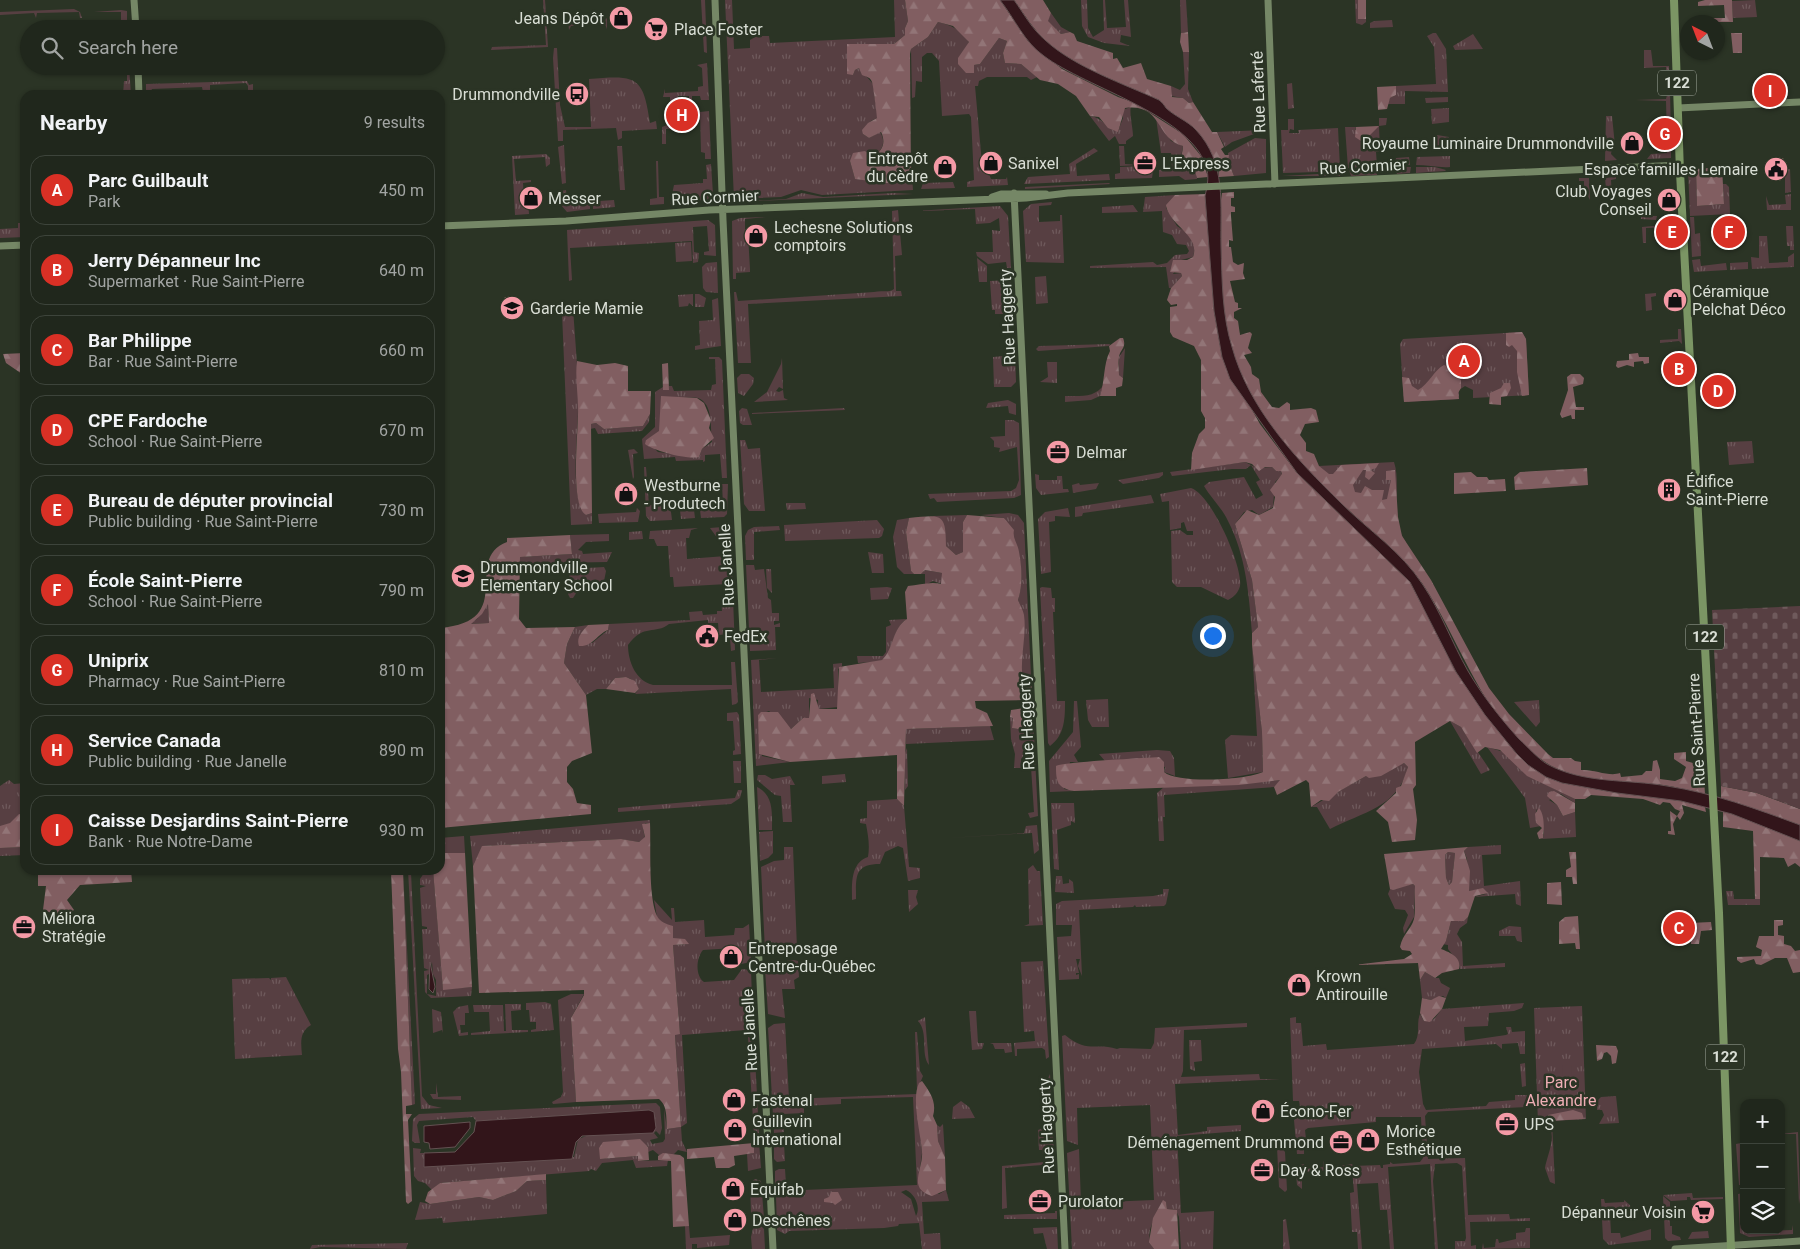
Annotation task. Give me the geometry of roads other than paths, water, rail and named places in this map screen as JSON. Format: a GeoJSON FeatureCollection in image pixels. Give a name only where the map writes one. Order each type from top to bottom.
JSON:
{"type":"FeatureCollection","features":[{"type":"Feature","properties":{"kind":"main road","name":"Rue Saint-Pierre"},"geometry":{"type":"LineString","coordinates":[[1674,0],[1680,165],[1714,811],[1731,1247]]}},
{"type":"Feature","properties":{"kind":"street"},"geometry":{"type":"LineString","coordinates":[[134,0],[135,20]]}},
{"type":"Feature","properties":{"kind":"street","name":"Rue Janelle"},"geometry":{"type":"LineString","coordinates":[[715,0],[723,209],[773,1249]]}},
{"type":"Feature","properties":{"kind":"street","name":"Rue Laferté"},"geometry":{"type":"LineString","coordinates":[[1268,0],[1275,184]]}},
{"type":"Feature","properties":{"kind":"street"},"geometry":{"type":"LineString","coordinates":[[138,75],[139,90]]}},
{"type":"Feature","properties":{"kind":"street"},"geometry":{"type":"LineString","coordinates":[[1678,108],[1800,102]]}},
{"type":"Feature","properties":{"kind":"street","name":"Rue Cormier"},"geometry":{"type":"LineString","coordinates":[[445,226],[723,209],[1015,196],[1039,197],[1047,194],[1680,165]]}},
{"type":"Feature","properties":{"kind":"street","name":"Rue Haggerty"},"geometry":{"type":"LineString","coordinates":[[1015,196],[1065,1249]]}},
{"type":"Feature","properties":{"kind":"street"},"geometry":{"type":"LineString","coordinates":[[0,246],[20,245]]}},
{"type":"Feature","properties":{"kind":"street"},"geometry":{"type":"LineString","coordinates":[[1675,1249],[1731,1247],[1800,1241]]}},
{"type":"Feature","properties":{"kind":"place","name":"Jeans Dépôt"},"geometry":{"type":"Point","coordinates":[621,18]}},
{"type":"Feature","properties":{"kind":"place","name":"Place Foster"},"geometry":{"type":"Point","coordinates":[656,29]}},
{"type":"Feature","properties":{"kind":"place","name":"Caisse Desjardins Saint-Pierre"},"geometry":{"type":"Point","coordinates":[1770,91]}},
{"type":"Feature","properties":{"kind":"place","name":"Drummondville"},"geometry":{"type":"Point","coordinates":[577,94]}},
{"type":"Feature","properties":{"kind":"place","name":"Service Canada"},"geometry":{"type":"Point","coordinates":[682,115]}},
{"type":"Feature","properties":{"kind":"place","name":"Uniprix"},"geometry":{"type":"Point","coordinates":[1665,134]}},
{"type":"Feature","properties":{"kind":"place","name":"Royaume Luminaire Drummondville"},"geometry":{"type":"Point","coordinates":[1632,143]}},
{"type":"Feature","properties":{"kind":"place","name":"Sanixel"},"geometry":{"type":"Point","coordinates":[991,163]}},
{"type":"Feature","properties":{"kind":"place","name":"L'Express"},"geometry":{"type":"Point","coordinates":[1145,163]}},
{"type":"Feature","properties":{"kind":"place","name":"Entrepôt du cèdre"},"geometry":{"type":"Point","coordinates":[945,167]}},
{"type":"Feature","properties":{"kind":"place","name":"Espace familles Lemaire"},"geometry":{"type":"Point","coordinates":[1776,169]}},
{"type":"Feature","properties":{"kind":"place","name":"Messer"},"geometry":{"type":"Point","coordinates":[531,198]}},
{"type":"Feature","properties":{"kind":"place","name":"Club Voyages Conseil"},"geometry":{"type":"Point","coordinates":[1669,200]}},
{"type":"Feature","properties":{"kind":"place","name":"Bureau de députer provincial"},"geometry":{"type":"Point","coordinates":[1672,232]}},
{"type":"Feature","properties":{"kind":"place","name":"École Saint-Pierre"},"geometry":{"type":"Point","coordinates":[1729,232]}},
{"type":"Feature","properties":{"kind":"place","name":"Lechesne Solutions comptoirs"},"geometry":{"type":"Point","coordinates":[756,236]}},
{"type":"Feature","properties":{"kind":"place","name":"Céramique Pelchat Déco"},"geometry":{"type":"Point","coordinates":[1675,300]}},
{"type":"Feature","properties":{"kind":"place","name":"Garderie Mamie"},"geometry":{"type":"Point","coordinates":[512,308]}},
{"type":"Feature","properties":{"kind":"place","name":"Parc Guilbault"},"geometry":{"type":"Point","coordinates":[1464,361]}},
{"type":"Feature","properties":{"kind":"place","name":"Jerry Dépanneur Inc"},"geometry":{"type":"Point","coordinates":[1679,369]}},
{"type":"Feature","properties":{"kind":"place","name":"CPE Fardoche"},"geometry":{"type":"Point","coordinates":[1718,391]}},
{"type":"Feature","properties":{"kind":"place","name":"Delmar"},"geometry":{"type":"Point","coordinates":[1058,452]}},
{"type":"Feature","properties":{"kind":"place","name":"Édifice Saint-Pierre"},"geometry":{"type":"Point","coordinates":[1669,490]}},
{"type":"Feature","properties":{"kind":"place","name":"Westburne - Produtech"},"geometry":{"type":"Point","coordinates":[626,494]}},
{"type":"Feature","properties":{"kind":"place","name":"Drummondville Elementary School"},"geometry":{"type":"Point","coordinates":[463,576]}},
{"type":"Feature","properties":{"kind":"place","name":"FedEx"},"geometry":{"type":"Point","coordinates":[707,636]}},
{"type":"Feature","properties":{"kind":"place","name":"Méliora Stratégie"},"geometry":{"type":"Point","coordinates":[24,927]}},
{"type":"Feature","properties":{"kind":"place","name":"Bar Philippe"},"geometry":{"type":"Point","coordinates":[1679,928]}},
{"type":"Feature","properties":{"kind":"place","name":"Entreposage Centre-du-Québec"},"geometry":{"type":"Point","coordinates":[731,957]}},
{"type":"Feature","properties":{"kind":"place","name":"Krown Antirouille"},"geometry":{"type":"Point","coordinates":[1299,985]}},
{"type":"Feature","properties":{"kind":"place","name":"Fastenal"},"geometry":{"type":"Point","coordinates":[734,1100]}},
{"type":"Feature","properties":{"kind":"place","name":"Écono-Fer"},"geometry":{"type":"Point","coordinates":[1263,1111]}},
{"type":"Feature","properties":{"kind":"place","name":"UPS"},"geometry":{"type":"Point","coordinates":[1507,1124]}},
{"type":"Feature","properties":{"kind":"place","name":"Guillevin International"},"geometry":{"type":"Point","coordinates":[735,1130]}},
{"type":"Feature","properties":{"kind":"place","name":"Morice Esthétique"},"geometry":{"type":"Point","coordinates":[1368,1140]}},
{"type":"Feature","properties":{"kind":"place","name":"Déménagement Drummond"},"geometry":{"type":"Point","coordinates":[1341,1142]}},
{"type":"Feature","properties":{"kind":"place","name":"Day & Ross"},"geometry":{"type":"Point","coordinates":[1262,1170]}},
{"type":"Feature","properties":{"kind":"place","name":"Equifab"},"geometry":{"type":"Point","coordinates":[733,1189]}},
{"type":"Feature","properties":{"kind":"place","name":"Purolator"},"geometry":{"type":"Point","coordinates":[1040,1201]}},
{"type":"Feature","properties":{"kind":"place","name":"Dépanneur Voisin"},"geometry":{"type":"Point","coordinates":[1703,1212]}},
{"type":"Feature","properties":{"kind":"place","name":"Deschênes"},"geometry":{"type":"Point","coordinates":[735,1220]}},
{"type":"Feature","properties":{"kind":"park label","name":"Parc Alexandre"},"geometry":{"type":"Point","coordinates":[1561,1091]}}]}
